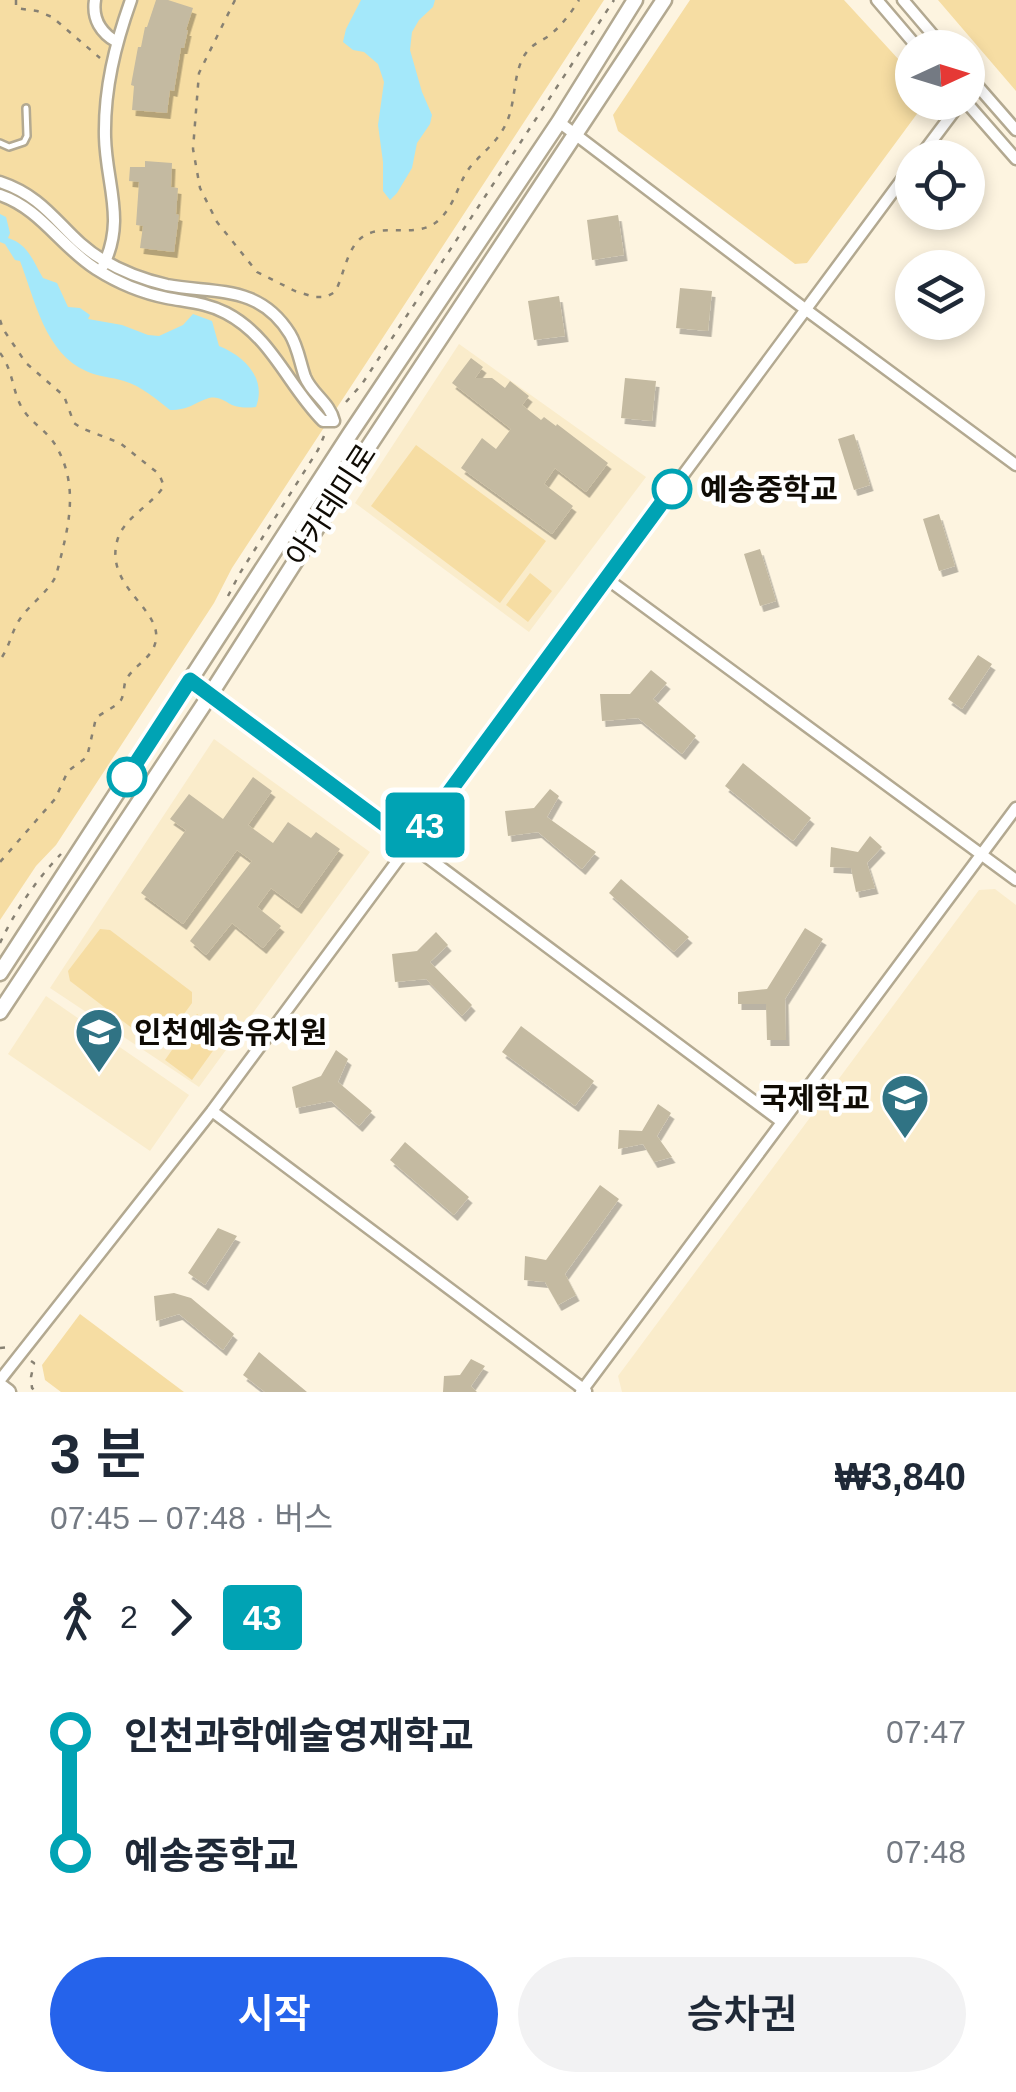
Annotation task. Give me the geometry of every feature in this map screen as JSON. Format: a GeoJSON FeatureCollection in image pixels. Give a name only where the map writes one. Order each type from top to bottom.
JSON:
{"type":"FeatureCollection","features":[{"type":"Feature","properties":{"kind":"main road","name":"아카데미로"},"geometry":{"type":"LineString","coordinates":[[0,973],[635,0]]}},
{"type":"Feature","properties":{"kind":"main road","name":"아카데미로"},"geometry":{"type":"LineString","coordinates":[[0,1012],[664,0]]}},
{"type":"Feature","properties":{"kind":"main road"},"geometry":{"type":"LineString","coordinates":[[0,1383],[8,1392]]}},
{"type":"Feature","properties":{"kind":"street"},"geometry":{"type":"LineString","coordinates":[[96,0],[98,23],[117,42]]}},
{"type":"Feature","properties":{"kind":"street"},"geometry":{"type":"LineString","coordinates":[[103,267],[115,234],[105,113],[110,70],[131,0]]}},
{"type":"Feature","properties":{"kind":"street"},"geometry":{"type":"LineString","coordinates":[[877,0],[903,30]]}},
{"type":"Feature","properties":{"kind":"street"},"geometry":{"type":"LineString","coordinates":[[902,0],[928,30]]}},
{"type":"Feature","properties":{"kind":"street"},"geometry":{"type":"LineString","coordinates":[[985,94],[1016,130]]}},
{"type":"Feature","properties":{"kind":"street"},"geometry":{"type":"LineString","coordinates":[[933,140],[949,120]]}},
{"type":"Feature","properties":{"kind":"street"},"geometry":{"type":"LineString","coordinates":[[982,120],[1016,159]]}},
{"type":"Feature","properties":{"kind":"street"},"geometry":{"type":"LineString","coordinates":[[558,122],[1016,465]]}},
{"type":"Feature","properties":{"kind":"street"},"geometry":{"type":"LineString","coordinates":[[0,182],[37,200],[103,267],[192,289],[233,292],[254,301],[292,337],[306,378],[332,410],[334,421],[323,421],[308,406],[272,351],[242,323],[210,306],[143,292],[70,250],[34,212],[0,195]]}},
{"type":"Feature","properties":{"kind":"street"},"geometry":{"type":"LineString","coordinates":[[0,1383],[212,1111],[895,189]]}},
{"type":"Feature","properties":{"kind":"street"},"geometry":{"type":"LineString","coordinates":[[242,323],[254,301]]}},
{"type":"Feature","properties":{"kind":"street"},"geometry":{"type":"LineString","coordinates":[[272,351],[292,337]]}},
{"type":"Feature","properties":{"kind":"street"},"geometry":{"type":"LineString","coordinates":[[606,580],[1016,880]]}},
{"type":"Feature","properties":{"kind":"street"},"geometry":{"type":"LineString","coordinates":[[190,680],[782,1122]]}},
{"type":"Feature","properties":{"kind":"street"},"geometry":{"type":"LineString","coordinates":[[212,1111],[584,1391],[1016,808]]}},
{"type":"Feature","properties":{"kind":"lane"},"geometry":{"type":"LineString","coordinates":[[0,143],[9,147],[24,142],[26,108]]}},
{"type":"Feature","properties":{"kind":"lane"},"geometry":{"type":"LineString","coordinates":[[334,421],[350,434]]}},
{"type":"Feature","properties":{"kind":"path"},"geometry":{"type":"LineString","coordinates":[[16,0],[16,8],[52,17],[94,51],[110,70]]}},
{"type":"Feature","properties":{"kind":"path"},"geometry":{"type":"LineString","coordinates":[[236,0],[200,73],[193,149],[195,171],[217,222],[257,272],[314,297],[335,292],[356,243],[367,233],[420,230],[441,218],[471,166],[498,140],[507,123],[523,56],[570,15],[579,0]]}},
{"type":"Feature","properties":{"kind":"path"},"geometry":{"type":"LineString","coordinates":[[346,402],[362,384],[614,0]]}},
{"type":"Feature","properties":{"kind":"path"},"geometry":{"type":"LineString","coordinates":[[0,320],[26,362],[68,401],[74,423],[120,443],[159,474],[164,486],[121,532],[116,549],[124,583],[155,624],[154,648],[126,679],[121,700],[96,718],[84,761],[68,771],[54,799],[0,862]]}},
{"type":"Feature","properties":{"kind":"path"},"geometry":{"type":"LineString","coordinates":[[0,353],[24,412],[56,446],[72,508],[52,585],[20,618],[0,660]]}},
{"type":"Feature","properties":{"kind":"path"},"geometry":{"type":"LineString","coordinates":[[222,608],[324,436]]}},
{"type":"Feature","properties":{"kind":"path"},"geometry":{"type":"LineString","coordinates":[[0,943],[43,872],[64,851]]}},
{"type":"Feature","properties":{"kind":"path"},"geometry":{"type":"LineString","coordinates":[[0,1348],[13,1347]]}},
{"type":"Feature","properties":{"kind":"path"},"geometry":{"type":"LineString","coordinates":[[34,1363],[30,1377],[32,1388],[38,1392]]}},
{"type":"Feature","properties":{"kind":"shaded area"},"geometry":{"type":"Polygon","coordinates":[[[0,0],[604,0],[232,568],[214,603],[56,845],[36,866],[0,920],[0,0]]]}},
{"type":"Feature","properties":{"kind":"shaded area"},"geometry":{"type":"Polygon","coordinates":[[[690,0],[844,0],[895,56],[895,120],[912,120],[807,263],[795,264],[618,131],[613,115],[690,0]]]}},
{"type":"Feature","properties":{"kind":"shaded area"},"geometry":{"type":"Polygon","coordinates":[[[938,0],[1016,0],[1016,91],[985,55],[985,30],[964,30],[938,0]]]}},
{"type":"Feature","properties":{"kind":"shaded area","name":"예송중학교"},"geometry":{"type":"Polygon","coordinates":[[[459,344],[646,477],[529,632],[355,503],[459,344]]]}},
{"type":"Feature","properties":{"kind":"shaded area"},"geometry":{"type":"Polygon","coordinates":[[[416,445],[546,541],[500,603],[371,506],[416,445]]]}},
{"type":"Feature","properties":{"kind":"shaded area"},"geometry":{"type":"Polygon","coordinates":[[[530,573],[552,591],[528,622],[506,605],[530,573]]]}},
{"type":"Feature","properties":{"kind":"shaded area"},"geometry":{"type":"Polygon","coordinates":[[[214,739],[370,852],[199,1087],[50,988],[214,739]]]}},
{"type":"Feature","properties":{"kind":"shaded area","name":"국제학교"},"geometry":{"type":"Polygon","coordinates":[[[995,889],[1016,905],[1016,1392],[622,1392],[618,1376],[979,890],[995,889]]]}},
{"type":"Feature","properties":{"kind":"shaded area"},"geometry":{"type":"Polygon","coordinates":[[[100,929],[110,930],[192,992],[192,1003],[165,1040],[149,1041],[70,981],[68,971],[100,929]]]}},
{"type":"Feature","properties":{"kind":"shaded area","name":"인천예송유치원"},"geometry":{"type":"Polygon","coordinates":[[[46,996],[189,1095],[150,1151],[8,1054],[46,996]]]}},
{"type":"Feature","properties":{"kind":"shaded area"},"geometry":{"type":"Polygon","coordinates":[[[197,1014],[225,1034],[192,1080],[165,1060],[197,1014]]]}},
{"type":"Feature","properties":{"kind":"shaded area"},"geometry":{"type":"Polygon","coordinates":[[[80,1314],[184,1392],[61,1392],[45,1380],[42,1365],[80,1314]]]}},
{"type":"Feature","properties":{"kind":"water"},"geometry":{"type":"Polygon","coordinates":[[[361,0],[435,0],[412,32],[410,50],[432,115],[430,124],[417,143],[412,168],[390,200],[383,191],[378,125],[384,82],[378,64],[343,42],[361,0]]]}},
{"type":"Feature","properties":{"kind":"water"},"geometry":{"type":"Polygon","coordinates":[[[0,214],[6,217],[8,238],[25,249],[43,278],[57,283],[68,307],[80,308],[90,315],[88,319],[159,336],[183,325],[193,314],[212,321],[219,346],[245,362],[256,378],[256,407],[238,407],[213,398],[170,410],[136,386],[72,363],[60,352],[43,324],[20,261],[0,242],[0,214]]]}},
{"type":"Feature","properties":{"kind":"building"},"geometry":{"type":"Polygon","coordinates":[[[156,0],[193,8],[167,113],[132,110],[131,85],[138,47],[156,0]]]}},
{"type":"Feature","properties":{"kind":"building"},"geometry":{"type":"Polygon","coordinates":[[[145,161],[172,163],[171,187],[178,188],[179,215],[174,252],[140,248],[143,226],[136,225],[139,182],[129,181],[130,167],[145,167],[145,161]]]}},
{"type":"Feature","properties":{"kind":"building"},"geometry":{"type":"Polygon","coordinates":[[[618,215],[624,255],[592,260],[587,220],[618,215]]]}},
{"type":"Feature","properties":{"kind":"building"},"geometry":{"type":"Polygon","coordinates":[[[680,288],[712,291],[708,331],[676,328],[680,288]]]}},
{"type":"Feature","properties":{"kind":"building"},"geometry":{"type":"Polygon","coordinates":[[[559,296],[565,336],[534,340],[528,301],[559,296]]]}},
{"type":"Feature","properties":{"kind":"building"},"geometry":{"type":"Polygon","coordinates":[[[471,358],[483,367],[475,378],[492,378],[505,388],[510,381],[529,396],[522,405],[541,420],[544,417],[557,424],[608,463],[586,492],[555,468],[544,484],[573,506],[552,534],[461,468],[482,438],[496,449],[511,429],[452,383],[471,358]]]}},
{"type":"Feature","properties":{"kind":"building"},"geometry":{"type":"Polygon","coordinates":[[[625,378],[656,381],[652,421],[621,418],[625,378]]]}},
{"type":"Feature","properties":{"kind":"building"},"geometry":{"type":"Polygon","coordinates":[[[854,434],[870,485],[854,490],[838,439],[854,434]]]}},
{"type":"Feature","properties":{"kind":"building"},"geometry":{"type":"Polygon","coordinates":[[[939,514],[955,566],[939,571],[923,519],[939,514]]]}},
{"type":"Feature","properties":{"kind":"building"},"geometry":{"type":"Polygon","coordinates":[[[760,549],[776,601],[760,606],[744,554],[760,549]]]}},
{"type":"Feature","properties":{"kind":"building"},"geometry":{"type":"Polygon","coordinates":[[[978,655],[992,664],[962,709],[948,699],[978,655]]]}},
{"type":"Feature","properties":{"kind":"building"},"geometry":{"type":"Polygon","coordinates":[[[651,670],[667,683],[653,699],[696,736],[682,754],[638,718],[602,721],[600,694],[630,694],[651,670]]]}},
{"type":"Feature","properties":{"kind":"building"},"geometry":{"type":"Polygon","coordinates":[[[743,763],[811,818],[793,841],[725,786],[743,763]]]}},
{"type":"Feature","properties":{"kind":"building"},"geometry":{"type":"Polygon","coordinates":[[[253,777],[272,791],[248,825],[273,843],[288,822],[311,838],[316,832],[340,849],[298,908],[271,888],[257,907],[281,926],[263,948],[232,923],[206,955],[190,941],[252,861],[237,850],[183,924],[141,893],[186,830],[170,819],[189,794],[223,819],[253,777]]]}},
{"type":"Feature","properties":{"kind":"building"},"geometry":{"type":"Polygon","coordinates":[[[550,789],[559,796],[547,817],[596,852],[582,869],[538,832],[508,836],[505,811],[534,808],[550,789]]]}},
{"type":"Feature","properties":{"kind":"building"},"geometry":{"type":"Polygon","coordinates":[[[870,836],[882,847],[867,863],[875,888],[856,892],[851,868],[830,867],[831,847],[858,852],[870,836]]]}},
{"type":"Feature","properties":{"kind":"building"},"geometry":{"type":"Polygon","coordinates":[[[621,879],[689,937],[674,952],[609,893],[621,879]]]}},
{"type":"Feature","properties":{"kind":"building"},"geometry":{"type":"Polygon","coordinates":[[[805,928],[823,939],[785,999],[786,1040],[767,1040],[766,1004],[738,1004],[738,992],[767,989],[805,928]]]}},
{"type":"Feature","properties":{"kind":"building"},"geometry":{"type":"Polygon","coordinates":[[[436,932],[448,945],[430,962],[472,1005],[462,1016],[426,979],[395,982],[392,954],[417,951],[436,932]]]}},
{"type":"Feature","properties":{"kind":"building"},"geometry":{"type":"Polygon","coordinates":[[[521,1026],[594,1081],[575,1106],[502,1052],[521,1026]]]}},
{"type":"Feature","properties":{"kind":"building"},"geometry":{"type":"Polygon","coordinates":[[[336,1050],[348,1059],[338,1082],[372,1111],[359,1126],[331,1101],[296,1108],[292,1087],[321,1076],[336,1050]]]}},
{"type":"Feature","properties":{"kind":"building"},"geometry":{"type":"Polygon","coordinates":[[[658,1104],[671,1113],[657,1136],[672,1157],[654,1162],[643,1144],[618,1149],[619,1130],[642,1131],[658,1104]]]}},
{"type":"Feature","properties":{"kind":"building"},"geometry":{"type":"Polygon","coordinates":[[[405,1142],[469,1197],[454,1215],[390,1160],[405,1142]]]}},
{"type":"Feature","properties":{"kind":"building"},"geometry":{"type":"Polygon","coordinates":[[[600,1185],[619,1199],[565,1274],[576,1295],[558,1305],[545,1282],[524,1280],[525,1256],[546,1260],[600,1185]]]}},
{"type":"Feature","properties":{"kind":"building"},"geometry":{"type":"Polygon","coordinates":[[[218,1228],[237,1236],[205,1285],[188,1273],[218,1228]]]}},
{"type":"Feature","properties":{"kind":"building"},"geometry":{"type":"Polygon","coordinates":[[[174,1293],[191,1298],[234,1334],[223,1350],[179,1314],[156,1321],[154,1296],[174,1293]]]}},
{"type":"Feature","properties":{"kind":"building"},"geometry":{"type":"Polygon","coordinates":[[[259,1352],[307,1392],[265,1392],[243,1375],[259,1352]]]}},
{"type":"Feature","properties":{"kind":"building"},"geometry":{"type":"Polygon","coordinates":[[[471,1359],[485,1366],[471,1386],[477,1392],[443,1392],[444,1376],[460,1375],[471,1359]]]}},
{"type":"Feature","properties":{"kind":"bus line","name":"43"},"geometry":{"type":"LineString","coordinates":[[127,777],[190,680],[411,844],[672,489]]}},
{"type":"Feature","properties":{"kind":"place","name":"예송중학교"},"geometry":{"type":"Point","coordinates":[672,489]}},
{"type":"Feature","properties":{"kind":"place","name":"인천예송유치원"},"geometry":{"type":"Point","coordinates":[99,1074]}},
{"type":"Feature","properties":{"kind":"place","name":"국제학교"},"geometry":{"type":"Point","coordinates":[905,1140]}}]}
